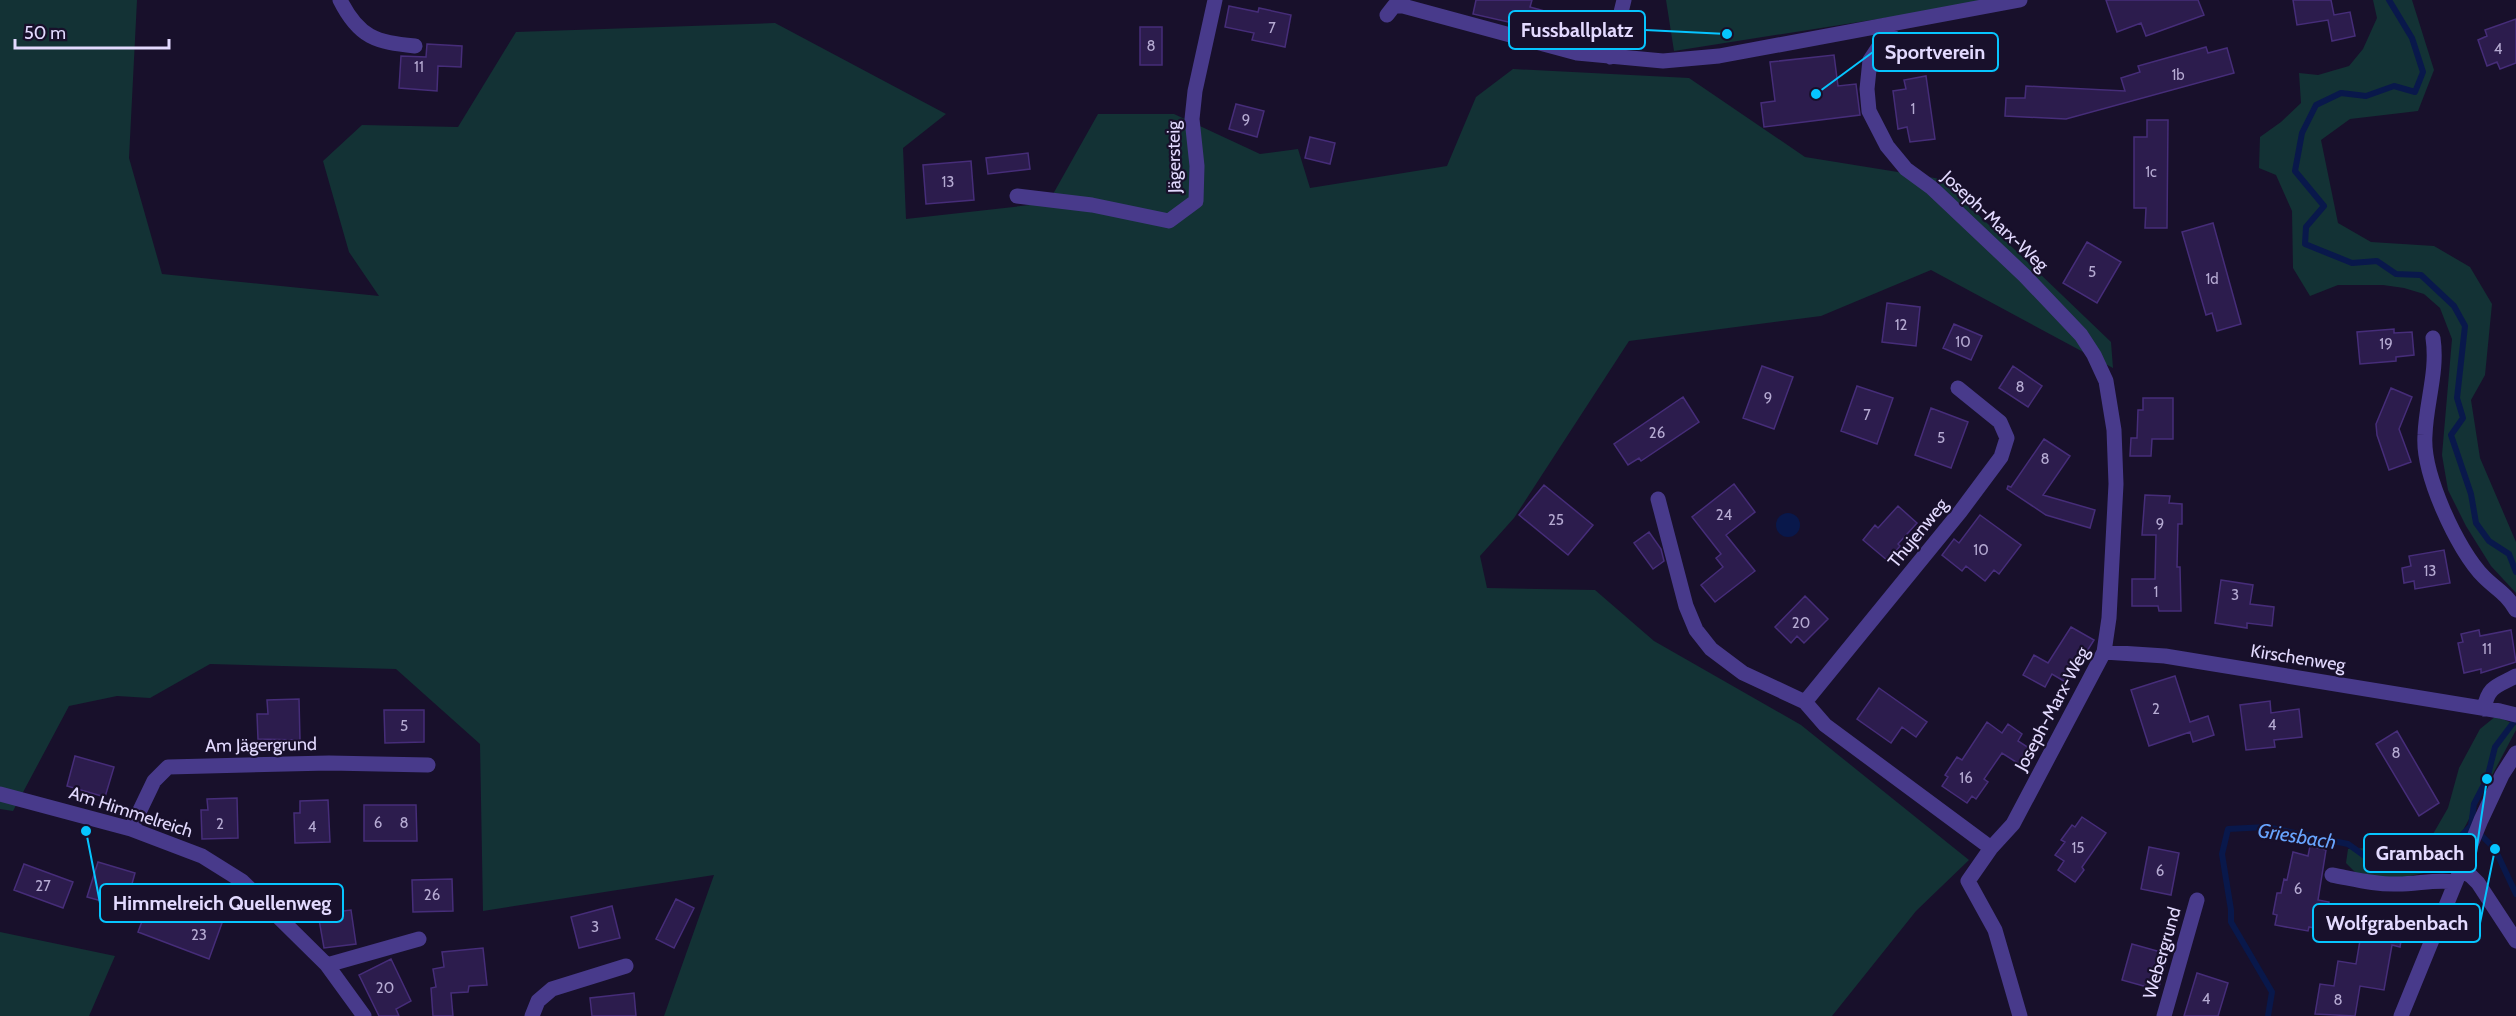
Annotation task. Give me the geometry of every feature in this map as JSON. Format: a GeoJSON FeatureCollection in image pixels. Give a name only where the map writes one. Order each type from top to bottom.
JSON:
{"type":"FeatureCollection","features":[{"type":"Feature","properties":{"kind":"street"},"geometry":{"type":"LineString","coordinates":[[340,0],[345,10],[367,36],[377,41],[415,46]]}},
{"type":"Feature","properties":{"kind":"street","name":"Jägersteig"},"geometry":{"type":"LineString","coordinates":[[1017,196],[1092,205],[1169,221],[1196,201],[1197,166],[1192,119],[1195,91],[1215,0]]}},
{"type":"Feature","properties":{"kind":"street"},"geometry":{"type":"LineString","coordinates":[[1610,57],[1624,0]]}},
{"type":"Feature","properties":{"kind":"street"},"geometry":{"type":"LineString","coordinates":[[1387,15],[1394,6],[1404,6],[1577,53],[1663,61],[1719,56],[2020,0]]}},
{"type":"Feature","properties":{"kind":"street","name":"Joseph-Marx-Weg"},"geometry":{"type":"LineString","coordinates":[[1893,25],[1870,60],[1867,89],[1869,111],[1887,146],[1906,169],[1932,188],[2041,293],[2081,335],[2094,355],[2106,381],[2114,429],[2116,484],[2109,618],[2104,652],[2013,824],[1991,848]]}},
{"type":"Feature","properties":{"kind":"street"},"geometry":{"type":"LineString","coordinates":[[2433,338],[2434,376],[2425,435],[2426,452],[2433,475],[2446,517],[2466,555],[2485,578],[2501,589],[2516,610]]}},
{"type":"Feature","properties":{"kind":"street","name":"Thujenweg"},"geometry":{"type":"LineString","coordinates":[[1805,702],[1953,521],[2001,457],[2007,438],[2000,422],[1958,388]]}},
{"type":"Feature","properties":{"kind":"street"},"geometry":{"type":"LineString","coordinates":[[1658,499],[1686,606],[1696,630],[1711,649],[1743,673],[1805,702],[1825,725],[1991,848],[1968,881],[1995,930],[2020,1016]]}},
{"type":"Feature","properties":{"kind":"street","name":"Kirschenweg"},"geometry":{"type":"LineString","coordinates":[[2104,652],[2165,656],[2516,715]]}},
{"type":"Feature","properties":{"kind":"street"},"geometry":{"type":"LineString","coordinates":[[2484,708],[2486,695],[2492,688],[2516,676]]}},
{"type":"Feature","properties":{"kind":"street"},"geometry":{"type":"LineString","coordinates":[[2401,1016],[2481,820],[2516,753]]}},
{"type":"Feature","properties":{"kind":"street","name":"Am Jägergrund"},"geometry":{"type":"LineString","coordinates":[[131,829],[154,781],[168,767],[329,763],[428,765]]}},
{"type":"Feature","properties":{"kind":"street","name":"Am Himmelreich"},"geometry":{"type":"LineString","coordinates":[[0,794],[131,829],[202,856],[242,881],[327,965],[364,1016]]}},
{"type":"Feature","properties":{"kind":"street"},"geometry":{"type":"LineString","coordinates":[[2332,875],[2369,882],[2397,884],[2471,876],[2478,882],[2516,941]]}},
{"type":"Feature","properties":{"kind":"street","name":"Webergrund"},"geometry":{"type":"LineString","coordinates":[[2164,1016],[2197,900]]}},
{"type":"Feature","properties":{"kind":"street"},"geometry":{"type":"LineString","coordinates":[[327,965],[419,939]]}},
{"type":"Feature","properties":{"kind":"street"},"geometry":{"type":"LineString","coordinates":[[532,1016],[538,1001],[552,989],[626,966]]}},
{"type":"Feature","properties":{"kind":"green space"},"geometry":{"type":"Polygon","coordinates":[[[0,0],[137,0],[129,158],[162,274],[379,296],[349,252],[323,161],[362,125],[458,127],[516,32],[775,23],[946,114],[903,148],[906,219],[1048,203],[1098,114],[1174,114],[1260,154],[1298,149],[1310,188],[1447,166],[1476,97],[1513,69],[1689,78],[1805,157],[1941,179],[2111,342],[2113,368],[1931,270],[1821,316],[1629,341],[1514,518],[1480,556],[1487,588],[1595,590],[1654,641],[1801,725],[1969,860],[1916,911],[1832,1016],[664,1016],[714,875],[483,911],[480,744],[396,669],[210,664],[150,698],[117,696],[69,706],[13,811],[0,809],[0,0]]]}},
{"type":"Feature","properties":{"kind":"green space"},"geometry":{"type":"Polygon","coordinates":[[[1666,0],[1999,0],[1674,51],[1666,0]]]}},
{"type":"Feature","properties":{"kind":"green space"},"geometry":{"type":"Polygon","coordinates":[[[2373,0],[2412,0],[2434,70],[2418,111],[2350,119],[2321,140],[2338,223],[2371,242],[2434,246],[2470,267],[2492,304],[2485,375],[2471,400],[2480,458],[2516,542],[2516,593],[2491,566],[2466,526],[2448,490],[2442,455],[2452,339],[2440,308],[2424,294],[2383,285],[2338,285],[2310,296],[2293,268],[2292,211],[2276,175],[2259,168],[2260,137],[2281,122],[2301,103],[2299,73],[2318,75],[2349,66],[2363,49],[2377,18],[2373,0]]]}},
{"type":"Feature","properties":{"kind":"green space"},"geometry":{"type":"Polygon","coordinates":[[[2496,716],[2516,725],[2516,730],[2450,855],[2439,870],[2394,879],[2356,873],[2346,863],[2348,849],[2429,841],[2448,808],[2459,768],[2480,729],[2496,716]]]}},
{"type":"Feature","properties":{"kind":"green space"},"geometry":{"type":"Polygon","coordinates":[[[0,932],[115,956],[89,1016],[0,1016],[0,932]]]}},
{"type":"Feature","properties":{"kind":"shaded area"},"geometry":{"type":"Polygon","coordinates":[[[1788,513],[1796,517],[1800,525],[1796,533],[1788,537],[1780,533],[1776,525],[1780,517],[1788,513]]]}},
{"type":"Feature","properties":{"kind":"building"},"geometry":{"type":"Polygon","coordinates":[[[1476,0],[1532,0],[1530,7],[1577,20],[1571,41],[1529,30],[1530,27],[1473,14],[1476,0]]]}},
{"type":"Feature","properties":{"kind":"building"},"geometry":{"type":"Polygon","coordinates":[[[2106,0],[2198,0],[2204,15],[2146,36],[2141,23],[2117,32],[2106,0]]]}},
{"type":"Feature","properties":{"kind":"building"},"geometry":{"type":"Polygon","coordinates":[[[2293,0],[2331,0],[2334,15],[2350,12],[2355,36],[2332,41],[2328,20],[2297,25],[2293,0]]]}},
{"type":"Feature","properties":{"kind":"building"},"geometry":{"type":"Polygon","coordinates":[[[1229,6],[1258,12],[1259,8],[1291,15],[1285,47],[1252,40],[1254,33],[1225,27],[1229,6]]]}},
{"type":"Feature","properties":{"kind":"building"},"geometry":{"type":"Polygon","coordinates":[[[2516,19],[2516,63],[2500,69],[2497,62],[2487,66],[2478,40],[2487,36],[2485,30],[2516,19]]]}},
{"type":"Feature","properties":{"kind":"building"},"geometry":{"type":"Polygon","coordinates":[[[1140,27],[1162,27],[1162,65],[1140,65],[1140,27]]]}},
{"type":"Feature","properties":{"kind":"building"},"geometry":{"type":"Polygon","coordinates":[[[427,44],[462,46],[461,67],[438,66],[437,91],[399,88],[401,56],[426,57],[427,44]]]}},
{"type":"Feature","properties":{"kind":"building"},"geometry":{"type":"Polygon","coordinates":[[[2206,47],[2208,53],[2227,48],[2234,73],[2066,119],[2005,116],[2006,98],[2025,98],[2026,86],[2125,91],[2121,78],[2140,72],[2138,66],[2206,47]]]}},
{"type":"Feature","properties":{"kind":"building"},"geometry":{"type":"Polygon","coordinates":[[[1834,55],[1838,86],[1856,84],[1860,115],[1764,127],[1761,103],[1775,101],[1770,62],[1834,55]]]}},
{"type":"Feature","properties":{"kind":"building"},"geometry":{"type":"Polygon","coordinates":[[[1926,76],[1935,139],[1910,142],[1907,127],[1898,129],[1893,91],[1906,89],[1904,80],[1926,76]]]}},
{"type":"Feature","properties":{"kind":"building"},"geometry":{"type":"Polygon","coordinates":[[[1236,104],[1264,111],[1257,137],[1229,129],[1236,104]]]}},
{"type":"Feature","properties":{"kind":"building"},"geometry":{"type":"Polygon","coordinates":[[[2147,120],[2168,120],[2167,228],[2145,228],[2146,208],[2134,208],[2134,137],[2147,137],[2147,120]]]}},
{"type":"Feature","properties":{"kind":"building"},"geometry":{"type":"Polygon","coordinates":[[[1310,137],[1335,143],[1330,164],[1305,158],[1310,137]]]}},
{"type":"Feature","properties":{"kind":"building"},"geometry":{"type":"Polygon","coordinates":[[[1028,153],[1030,169],[988,174],[986,158],[1028,153]]]}},
{"type":"Feature","properties":{"kind":"building"},"geometry":{"type":"Polygon","coordinates":[[[971,161],[974,200],[926,204],[923,165],[971,161]]]}},
{"type":"Feature","properties":{"kind":"building"},"geometry":{"type":"Polygon","coordinates":[[[2213,223],[2241,324],[2217,331],[2212,313],[2206,315],[2182,232],[2213,223]]]}},
{"type":"Feature","properties":{"kind":"building"},"geometry":{"type":"Polygon","coordinates":[[[2087,242],[2121,262],[2097,303],[2063,283],[2087,242]]]}},
{"type":"Feature","properties":{"kind":"building"},"geometry":{"type":"Polygon","coordinates":[[[1887,303],[1920,307],[1916,346],[1882,342],[1887,303]]]}},
{"type":"Feature","properties":{"kind":"building"},"geometry":{"type":"Polygon","coordinates":[[[1954,324],[1982,336],[1971,360],[1943,348],[1954,324]]]}},
{"type":"Feature","properties":{"kind":"building"},"geometry":{"type":"Polygon","coordinates":[[[2394,329],[2394,333],[2412,332],[2414,355],[2396,357],[2396,361],[2360,364],[2357,332],[2394,329]]]}},
{"type":"Feature","properties":{"kind":"building"},"geometry":{"type":"Polygon","coordinates":[[[1762,366],[1793,377],[1774,429],[1743,418],[1762,366]]]}},
{"type":"Feature","properties":{"kind":"building"},"geometry":{"type":"Polygon","coordinates":[[[2013,366],[2042,386],[2028,407],[1999,388],[2013,366]]]}},
{"type":"Feature","properties":{"kind":"building"},"geometry":{"type":"Polygon","coordinates":[[[1857,386],[1893,398],[1877,444],[1841,431],[1857,386]]]}},
{"type":"Feature","properties":{"kind":"building"},"geometry":{"type":"Polygon","coordinates":[[[2391,388],[2412,397],[2399,429],[2411,462],[2389,470],[2377,435],[2376,424],[2391,388]]]}},
{"type":"Feature","properties":{"kind":"building"},"geometry":{"type":"Polygon","coordinates":[[[1683,397],[1699,422],[1641,461],[1639,458],[1628,465],[1614,444],[1683,397]]]}},
{"type":"Feature","properties":{"kind":"building"},"geometry":{"type":"Polygon","coordinates":[[[2143,398],[2173,398],[2173,439],[2152,439],[2151,456],[2130,456],[2131,438],[2137,438],[2138,410],[2143,410],[2143,398]]]}},
{"type":"Feature","properties":{"kind":"building"},"geometry":{"type":"Polygon","coordinates":[[[1931,408],[1968,422],[1951,468],[1915,455],[1931,408]]]}},
{"type":"Feature","properties":{"kind":"building"},"geometry":{"type":"Polygon","coordinates":[[[2044,439],[2070,456],[2043,495],[2095,510],[2090,528],[2046,515],[2007,489],[2008,486],[2011,487],[2044,439]]]}},
{"type":"Feature","properties":{"kind":"building"},"geometry":{"type":"Polygon","coordinates":[[[1734,484],[1755,512],[1726,535],[1755,571],[1715,602],[1701,585],[1723,567],[1716,558],[1721,554],[1692,517],[1734,484]]]}},
{"type":"Feature","properties":{"kind":"building"},"geometry":{"type":"Polygon","coordinates":[[[1544,485],[1593,525],[1568,555],[1519,515],[1544,485]]]}},
{"type":"Feature","properties":{"kind":"building"},"geometry":{"type":"Polygon","coordinates":[[[2145,495],[2170,496],[2169,503],[2182,504],[2182,524],[2178,524],[2177,567],[2180,567],[2181,611],[2159,611],[2158,606],[2132,606],[2132,579],[2155,579],[2156,535],[2142,535],[2145,495]]]}},
{"type":"Feature","properties":{"kind":"building"},"geometry":{"type":"Polygon","coordinates":[[[1898,506],[1917,523],[1898,544],[1900,546],[1888,561],[1863,540],[1875,525],[1878,528],[1898,506]]]}},
{"type":"Feature","properties":{"kind":"building"},"geometry":{"type":"Polygon","coordinates":[[[1980,515],[2021,545],[1999,574],[1994,570],[1985,581],[1966,566],[1962,571],[1942,555],[1954,539],[1959,543],[1980,515]]]}},
{"type":"Feature","properties":{"kind":"building"},"geometry":{"type":"Polygon","coordinates":[[[1649,532],[1661,549],[1664,561],[1653,569],[1634,543],[1649,532]]]}},
{"type":"Feature","properties":{"kind":"building"},"geometry":{"type":"Polygon","coordinates":[[[2444,550],[2450,583],[2415,589],[2414,581],[2404,583],[2402,568],[2411,566],[2409,556],[2444,550]]]}},
{"type":"Feature","properties":{"kind":"building"},"geometry":{"type":"Polygon","coordinates":[[[2221,580],[2253,585],[2250,604],[2274,607],[2272,626],[2247,623],[2247,628],[2215,623],[2221,580]]]}},
{"type":"Feature","properties":{"kind":"building"},"geometry":{"type":"Polygon","coordinates":[[[1805,596],[1828,619],[1804,643],[1797,636],[1791,643],[1775,627],[1805,596]]]}},
{"type":"Feature","properties":{"kind":"building"},"geometry":{"type":"Polygon","coordinates":[[[2071,627],[2094,640],[2067,683],[2052,674],[2045,687],[2023,675],[2034,655],[2048,663],[2071,627]]]}},
{"type":"Feature","properties":{"kind":"building"},"geometry":{"type":"Polygon","coordinates":[[[2479,630],[2480,636],[2511,630],[2516,662],[2481,673],[2481,669],[2464,673],[2458,643],[2463,642],[2461,634],[2479,630]]]}},
{"type":"Feature","properties":{"kind":"building"},"geometry":{"type":"Polygon","coordinates":[[[2175,676],[2190,722],[2208,716],[2214,735],[2193,742],[2190,732],[2149,746],[2131,690],[2175,676]]]}},
{"type":"Feature","properties":{"kind":"building"},"geometry":{"type":"Polygon","coordinates":[[[1879,688],[1927,722],[1916,737],[1902,727],[1891,743],[1857,719],[1879,688]]]}},
{"type":"Feature","properties":{"kind":"building"},"geometry":{"type":"Polygon","coordinates":[[[299,699],[300,740],[258,739],[257,714],[268,714],[267,700],[299,699]]]}},
{"type":"Feature","properties":{"kind":"building"},"geometry":{"type":"Polygon","coordinates":[[[2270,701],[2271,713],[2299,709],[2302,737],[2274,740],[2275,747],[2246,750],[2240,705],[2270,701]]]}},
{"type":"Feature","properties":{"kind":"building"},"geometry":{"type":"Polygon","coordinates":[[[384,710],[424,710],[424,742],[385,743],[384,710]]]}},
{"type":"Feature","properties":{"kind":"building"},"geometry":{"type":"Polygon","coordinates":[[[1987,722],[2002,733],[2008,724],[2022,734],[2018,741],[2029,748],[2019,764],[2002,753],[1984,779],[1988,782],[1976,799],[1972,796],[1967,803],[1942,786],[1948,777],[1945,775],[1957,757],[1962,760],[1987,722]]]}},
{"type":"Feature","properties":{"kind":"building"},"geometry":{"type":"Polygon","coordinates":[[[2397,731],[2439,803],[2419,816],[2376,744],[2397,731]]]}},
{"type":"Feature","properties":{"kind":"building"},"geometry":{"type":"Polygon","coordinates":[[[75,756],[114,767],[105,797],[67,786],[75,756]]]}},
{"type":"Feature","properties":{"kind":"building"},"geometry":{"type":"Polygon","coordinates":[[[237,798],[238,838],[202,839],[201,810],[208,810],[207,799],[237,798]]]}},
{"type":"Feature","properties":{"kind":"building"},"geometry":{"type":"Polygon","coordinates":[[[328,800],[330,842],[295,843],[294,813],[300,813],[300,801],[328,800]]]}},
{"type":"Feature","properties":{"kind":"building"},"geometry":{"type":"Polygon","coordinates":[[[364,805],[416,805],[417,841],[364,841],[364,805]]]}},
{"type":"Feature","properties":{"kind":"building"},"geometry":{"type":"Polygon","coordinates":[[[2082,817],[2106,833],[2082,867],[2084,870],[2075,882],[2058,870],[2064,861],[2055,855],[2065,842],[2061,840],[2072,825],[2075,827],[2082,817]]]}},
{"type":"Feature","properties":{"kind":"building"},"geometry":{"type":"Polygon","coordinates":[[[2310,846],[2326,850],[2318,900],[2329,902],[2324,930],[2309,927],[2308,931],[2275,925],[2277,915],[2273,914],[2277,893],[2281,893],[2284,879],[2287,880],[2293,852],[2308,856],[2310,846]]]}},
{"type":"Feature","properties":{"kind":"building"},"geometry":{"type":"Polygon","coordinates":[[[2149,847],[2179,853],[2171,895],[2141,889],[2149,847]]]}},
{"type":"Feature","properties":{"kind":"building"},"geometry":{"type":"Polygon","coordinates":[[[98,862],[135,873],[130,891],[222,923],[209,959],[138,932],[145,913],[87,897],[98,862]]]}},
{"type":"Feature","properties":{"kind":"building"},"geometry":{"type":"Polygon","coordinates":[[[24,864],[73,882],[63,908],[14,890],[24,864]]]}},
{"type":"Feature","properties":{"kind":"building"},"geometry":{"type":"Polygon","coordinates":[[[452,879],[453,911],[413,912],[412,880],[452,879]]]}},
{"type":"Feature","properties":{"kind":"building"},"geometry":{"type":"Polygon","coordinates":[[[676,899],[694,908],[674,948],[656,939],[676,899]]]}},
{"type":"Feature","properties":{"kind":"building"},"geometry":{"type":"Polygon","coordinates":[[[2366,905],[2406,912],[2400,947],[2392,945],[2384,990],[2360,986],[2355,1016],[2315,1014],[2320,984],[2334,986],[2338,961],[2356,964],[2366,905]]]}},
{"type":"Feature","properties":{"kind":"building"},"geometry":{"type":"Polygon","coordinates":[[[612,906],[620,938],[579,948],[571,917],[612,906]]]}},
{"type":"Feature","properties":{"kind":"building"},"geometry":{"type":"Polygon","coordinates":[[[351,910],[356,944],[324,948],[318,914],[351,910]]]}},
{"type":"Feature","properties":{"kind":"building"},"geometry":{"type":"Polygon","coordinates":[[[2132,944],[2168,954],[2158,990],[2122,980],[2132,944]]]}},
{"type":"Feature","properties":{"kind":"building"},"geometry":{"type":"Polygon","coordinates":[[[483,948],[487,985],[469,986],[468,992],[451,993],[453,1016],[433,1016],[431,988],[436,987],[433,969],[444,967],[442,952],[483,948]]]}},
{"type":"Feature","properties":{"kind":"building"},"geometry":{"type":"Polygon","coordinates":[[[391,959],[411,1001],[396,1009],[399,1016],[379,1016],[359,975],[391,959]]]}},
{"type":"Feature","properties":{"kind":"building"},"geometry":{"type":"Polygon","coordinates":[[[2197,973],[2228,983],[2218,1016],[2184,1016],[2197,973]]]}},
{"type":"Feature","properties":{"kind":"building"},"geometry":{"type":"Polygon","coordinates":[[[634,993],[636,1016],[592,1016],[590,998],[634,993]]]}},
{"type":"Feature","properties":{"kind":"waterway"},"geometry":{"type":"LineString","coordinates":[[2389,0],[2412,38],[2423,72],[2415,92],[2394,86],[2366,96],[2341,93],[2316,105],[2302,133],[2295,171],[2324,206],[2306,227],[2305,244],[2352,263],[2377,261],[2396,274],[2421,275],[2454,306],[2465,326],[2457,398],[2463,418],[2451,435],[2471,494],[2476,523],[2489,541],[2509,554],[2516,572]]}},
{"type":"Feature","properties":{"kind":"waterway"},"geometry":{"type":"LineString","coordinates":[[2471,826],[2474,804],[2487,779],[2495,747],[2516,719]]}},
{"type":"Feature","properties":{"kind":"waterway","name":"Griesbach"},"geometry":{"type":"LineString","coordinates":[[2268,1016],[2272,992],[2231,922],[2222,854],[2228,829],[2267,827],[2348,844],[2383,869],[2424,863],[2433,859],[2471,826]]}},
{"type":"Feature","properties":{"kind":"waterway"},"geometry":{"type":"LineString","coordinates":[[2478,832],[2495,849],[2516,894]]}},
{"type":"Feature","properties":{"kind":"place","name":"Fussballplatz"},"geometry":{"type":"Point","coordinates":[1727,34]}},
{"type":"Feature","properties":{"kind":"place","name":"Sportverein"},"geometry":{"type":"Point","coordinates":[1816,94]}},
{"type":"Feature","properties":{"kind":"place","name":"Grambach"},"geometry":{"type":"Point","coordinates":[2487,779]}},
{"type":"Feature","properties":{"kind":"place","name":"Himmelreich Quellenweg"},"geometry":{"type":"Point","coordinates":[86,831]}},
{"type":"Feature","properties":{"kind":"place","name":"Wolfgrabenbach"},"geometry":{"type":"Point","coordinates":[2495,849]}}]}
